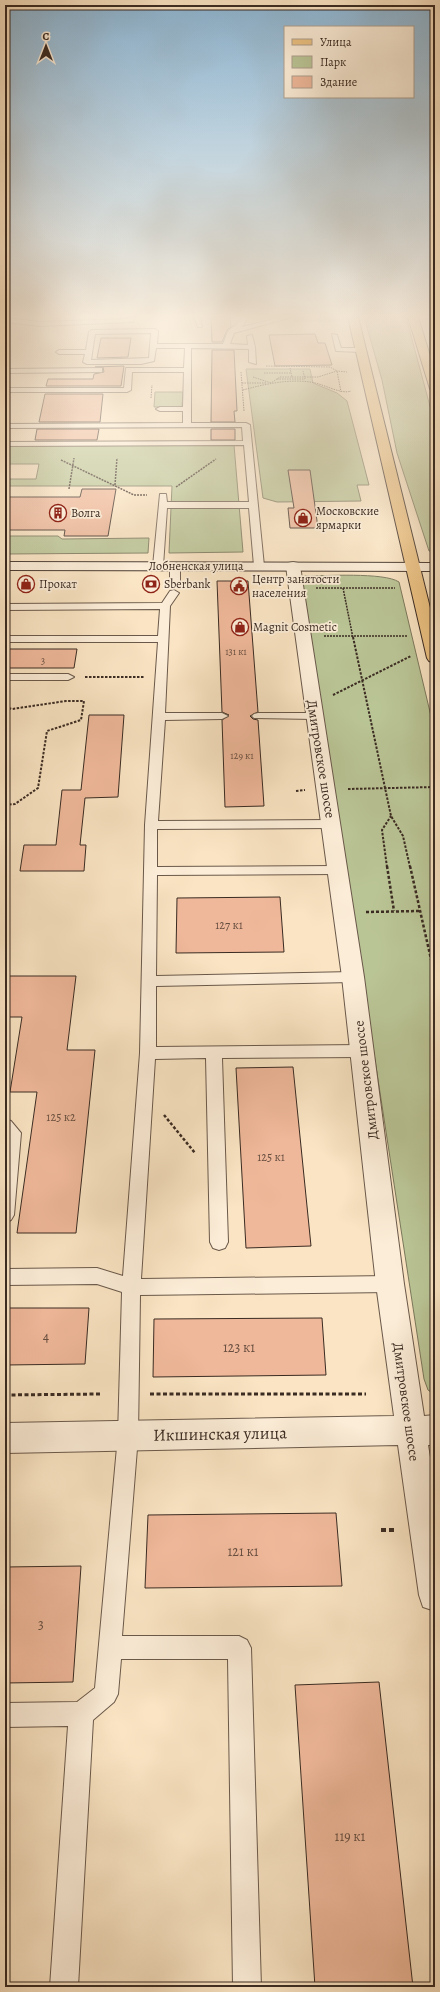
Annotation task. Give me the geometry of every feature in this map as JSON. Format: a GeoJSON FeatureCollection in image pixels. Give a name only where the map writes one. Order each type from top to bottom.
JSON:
{"type":"FeatureCollection","features":[{"type":"Feature","properties":{"kind":"main road"},"geometry":{"type":"LineString","coordinates":[[374,410],[435,658]]}},
{"type":"Feature","properties":{"kind":"street","name":"Лобненская улица"},"geometry":{"type":"LineString","coordinates":[[5,566],[435,567]]}},
{"type":"Feature","properties":{"kind":"street","name":"Дмитровское шоссе"},"geometry":{"type":"LineString","coordinates":[[293,566],[363,1051],[390,1284],[423,1431],[435,1595]]}},
{"type":"Feature","properties":{"kind":"street","name":"Икшинская улица"},"geometry":{"type":"LineString","coordinates":[[5,1438],[423,1431]]}},
{"type":"Feature","properties":{"kind":"lane"},"geometry":{"type":"LineString","coordinates":[[187,410],[187,426]]}},
{"type":"Feature","properties":{"kind":"lane"},"geometry":{"type":"LineString","coordinates":[[5,444],[28,435],[136,426],[246,425],[259,566]]}},
{"type":"Feature","properties":{"kind":"lane"},"geometry":{"type":"LineString","coordinates":[[5,426],[28,435],[76,444],[247,443]]}},
{"type":"Feature","properties":{"kind":"lane"},"geometry":{"type":"LineString","coordinates":[[158,566],[163,501],[253,505]]}},
{"type":"Feature","properties":{"kind":"lane"},"geometry":{"type":"LineString","coordinates":[[175,566],[175,581]]}},
{"type":"Feature","properties":{"kind":"lane"},"geometry":{"type":"LineString","coordinates":[[5,1715],[81,1714],[106,1694],[128,1436],[131,1287],[148,1053],[151,825],[162,677],[165,606],[174,593]]}},
{"type":"Feature","properties":{"kind":"lane"},"geometry":{"type":"LineString","coordinates":[[5,607],[165,606]]}},
{"type":"Feature","properties":{"kind":"lane"},"geometry":{"type":"LineString","coordinates":[[5,639],[163,639]]}},
{"type":"Feature","properties":{"kind":"lane"},"geometry":{"type":"LineString","coordinates":[[5,677],[68,677]]}},
{"type":"Feature","properties":{"kind":"lane"},"geometry":{"type":"LineString","coordinates":[[258,716],[313,711]]}},
{"type":"Feature","properties":{"kind":"lane"},"geometry":{"type":"LineString","coordinates":[[159,717],[222,716]]}},
{"type":"Feature","properties":{"kind":"lane"},"geometry":{"type":"LineString","coordinates":[[151,825],[331,824]]}},
{"type":"Feature","properties":{"kind":"lane"},"geometry":{"type":"LineString","coordinates":[[151,871],[338,870]]}},
{"type":"Feature","properties":{"kind":"lane"},"geometry":{"type":"LineString","coordinates":[[149,981],[352,977]]}},
{"type":"Feature","properties":{"kind":"lane"},"geometry":{"type":"LineString","coordinates":[[148,1053],[363,1051]]}},
{"type":"Feature","properties":{"kind":"lane"},"geometry":{"type":"LineString","coordinates":[[214,1052],[219,1242]]}},
{"type":"Feature","properties":{"kind":"lane"},"geometry":{"type":"LineString","coordinates":[[5,1126],[13,1133],[5,1215]]}},
{"type":"Feature","properties":{"kind":"lane"},"geometry":{"type":"LineString","coordinates":[[5,1277],[97,1276],[131,1287],[390,1284]]}},
{"type":"Feature","properties":{"kind":"lane"},"geometry":{"type":"LineString","coordinates":[[110,1647],[239,1648],[247,1987]]}},
{"type":"Feature","properties":{"kind":"lane"},"geometry":{"type":"LineString","coordinates":[[64,1987],[81,1714]]}},
{"type":"Feature","properties":{"kind":"path"},"geometry":{"type":"LineString","coordinates":[[136,426],[149,417],[150,410]]}},
{"type":"Feature","properties":{"kind":"path"},"geometry":{"type":"LineString","coordinates":[[245,410],[246,425]]}},
{"type":"Feature","properties":{"kind":"path"},"geometry":{"type":"LineString","coordinates":[[59,459],[73,464],[134,495],[163,501],[238,443]]}},
{"type":"Feature","properties":{"kind":"path"},"geometry":{"type":"LineString","coordinates":[[69,489],[76,444]]}},
{"type":"Feature","properties":{"kind":"path"},"geometry":{"type":"LineString","coordinates":[[115,485],[117,444]]}},
{"type":"Feature","properties":{"kind":"path"},"geometry":{"type":"LineString","coordinates":[[315,588],[395,588]]}},
{"type":"Feature","properties":{"kind":"path"},"geometry":{"type":"LineString","coordinates":[[343,588],[384,788],[391,816],[403,836],[435,977]]}},
{"type":"Feature","properties":{"kind":"path"},"geometry":{"type":"LineString","coordinates":[[303,636],[408,636]]}},
{"type":"Feature","properties":{"kind":"path"},"geometry":{"type":"LineString","coordinates":[[313,711],[361,681],[411,656]]}},
{"type":"Feature","properties":{"kind":"path"},"geometry":{"type":"LineString","coordinates":[[68,677],[162,677]]}},
{"type":"Feature","properties":{"kind":"path"},"geometry":{"type":"LineString","coordinates":[[5,707],[12,709],[66,701],[84,701],[81,720],[48,731],[38,788],[15,804],[5,805]]}},
{"type":"Feature","properties":{"kind":"path"},"geometry":{"type":"LineString","coordinates":[[296,791],[435,786]]}},
{"type":"Feature","properties":{"kind":"path"},"geometry":{"type":"LineString","coordinates":[[391,816],[382,830],[394,911]]}},
{"type":"Feature","properties":{"kind":"path"},"geometry":{"type":"LineString","coordinates":[[344,913],[420,911]]}},
{"type":"Feature","properties":{"kind":"path"},"geometry":{"type":"LineString","coordinates":[[145,1091],[217,1182]]}},
{"type":"Feature","properties":{"kind":"path"},"geometry":{"type":"LineString","coordinates":[[5,1395],[100,1394]]}},
{"type":"Feature","properties":{"kind":"path"},"geometry":{"type":"LineString","coordinates":[[150,1394],[366,1394]]}},
{"type":"Feature","properties":{"kind":"green space"},"geometry":{"type":"Polygon","coordinates":[[[251,410],[349,410],[369,485],[357,485],[361,501],[277,502],[263,498],[251,410]]]}},
{"type":"Feature","properties":{"kind":"green space"},"geometry":{"type":"Polygon","coordinates":[[[388,410],[431,410],[435,425],[435,551],[429,551],[397,453],[388,410]]]}},
{"type":"Feature","properties":{"kind":"green space"},"geometry":{"type":"Polygon","coordinates":[[[234,445],[243,552],[169,553],[172,486],[5,486],[5,479],[36,479],[39,464],[5,464],[5,446],[234,445]]]}},
{"type":"Feature","properties":{"kind":"green space"},"geometry":{"type":"Polygon","coordinates":[[[5,536],[58,536],[62,539],[149,538],[148,553],[5,554],[5,536]]]}},
{"type":"Feature","properties":{"kind":"green space"},"geometry":{"type":"Polygon","coordinates":[[[304,576],[368,576],[381,577],[399,582],[435,733],[435,1395],[428,1390],[424,1379],[301,578],[304,576]]]}},
{"type":"Feature","properties":{"kind":"building"},"geometry":{"type":"Polygon","coordinates":[[[42,410],[101,410],[100,422],[39,422],[42,410]]]}},
{"type":"Feature","properties":{"kind":"building"},"geometry":{"type":"Polygon","coordinates":[[[211,410],[237,410],[234,411],[235,422],[211,422],[211,410]]]}},
{"type":"Feature","properties":{"kind":"building"},"geometry":{"type":"Polygon","coordinates":[[[37,429],[99,429],[97,440],[35,440],[37,429]]]}},
{"type":"Feature","properties":{"kind":"building"},"geometry":{"type":"Polygon","coordinates":[[[211,429],[235,429],[235,440],[211,440],[211,429]]]}},
{"type":"Feature","properties":{"kind":"building"},"geometry":{"type":"Polygon","coordinates":[[[288,470],[310,470],[318,528],[290,528],[288,508],[294,508],[288,470]]]}},
{"type":"Feature","properties":{"kind":"building","name":"Волга"},"geometry":{"type":"Polygon","coordinates":[[[82,489],[116,489],[108,536],[64,536],[65,530],[5,530],[5,497],[80,497],[82,489]]]}},
{"type":"Feature","properties":{"kind":"building"},"geometry":{"type":"Polygon","coordinates":[[[217,581],[248,581],[258,712],[250,716],[253,719],[258,720],[264,806],[225,807],[222,720],[229,715],[222,712],[217,581]]]}},
{"type":"Feature","properties":{"kind":"building"},"geometry":{"type":"Polygon","coordinates":[[[5,649],[77,649],[74,668],[5,668],[5,649]]]}},
{"type":"Feature","properties":{"kind":"building"},"geometry":{"type":"Polygon","coordinates":[[[89,715],[124,715],[118,797],[85,798],[80,845],[86,845],[84,871],[20,871],[24,845],[56,845],[62,790],[81,790],[89,715]]]}},
{"type":"Feature","properties":{"kind":"building"},"geometry":{"type":"Polygon","coordinates":[[[280,897],[284,952],[176,953],[177,898],[280,897]]]}},
{"type":"Feature","properties":{"kind":"building"},"geometry":{"type":"Polygon","coordinates":[[[5,976],[76,976],[67,1050],[95,1050],[76,1233],[17,1233],[37,1092],[10,1092],[22,1017],[5,1017],[5,976]]]}},
{"type":"Feature","properties":{"kind":"building"},"geometry":{"type":"Polygon","coordinates":[[[293,1067],[311,1246],[246,1248],[236,1068],[293,1067]]]}},
{"type":"Feature","properties":{"kind":"building"},"geometry":{"type":"Polygon","coordinates":[[[5,1308],[89,1308],[85,1364],[5,1365],[5,1308]]]}},
{"type":"Feature","properties":{"kind":"building"},"geometry":{"type":"Polygon","coordinates":[[[322,1318],[326,1375],[153,1377],[154,1319],[322,1318]]]}},
{"type":"Feature","properties":{"kind":"building"},"geometry":{"type":"Polygon","coordinates":[[[336,1513],[342,1586],[145,1588],[148,1515],[336,1513]]]}},
{"type":"Feature","properties":{"kind":"building"},"geometry":{"type":"Polygon","coordinates":[[[81,1566],[73,1682],[5,1683],[5,1567],[81,1566]]]}},
{"type":"Feature","properties":{"kind":"building"},"geometry":{"type":"Polygon","coordinates":[[[379,1682],[413,1987],[315,1987],[295,1685],[379,1682]]]}},
{"type":"Feature","properties":{"kind":"place","name":"Волга"},"geometry":{"type":"Point","coordinates":[58,513]}},
{"type":"Feature","properties":{"kind":"place","name":"Московские ярмарки"},"geometry":{"type":"Point","coordinates":[303,518]}},
{"type":"Feature","properties":{"kind":"place","name":"Прокат"},"geometry":{"type":"Point","coordinates":[26,584]}},
{"type":"Feature","properties":{"kind":"place","name":"Sberbank"},"geometry":{"type":"Point","coordinates":[151,584]}},
{"type":"Feature","properties":{"kind":"place","name":"Центр занятости населения"},"geometry":{"type":"Point","coordinates":[239,586]}},
{"type":"Feature","properties":{"kind":"place","name":"Magnit Cosmetic"},"geometry":{"type":"Point","coordinates":[240,627]}}]}
